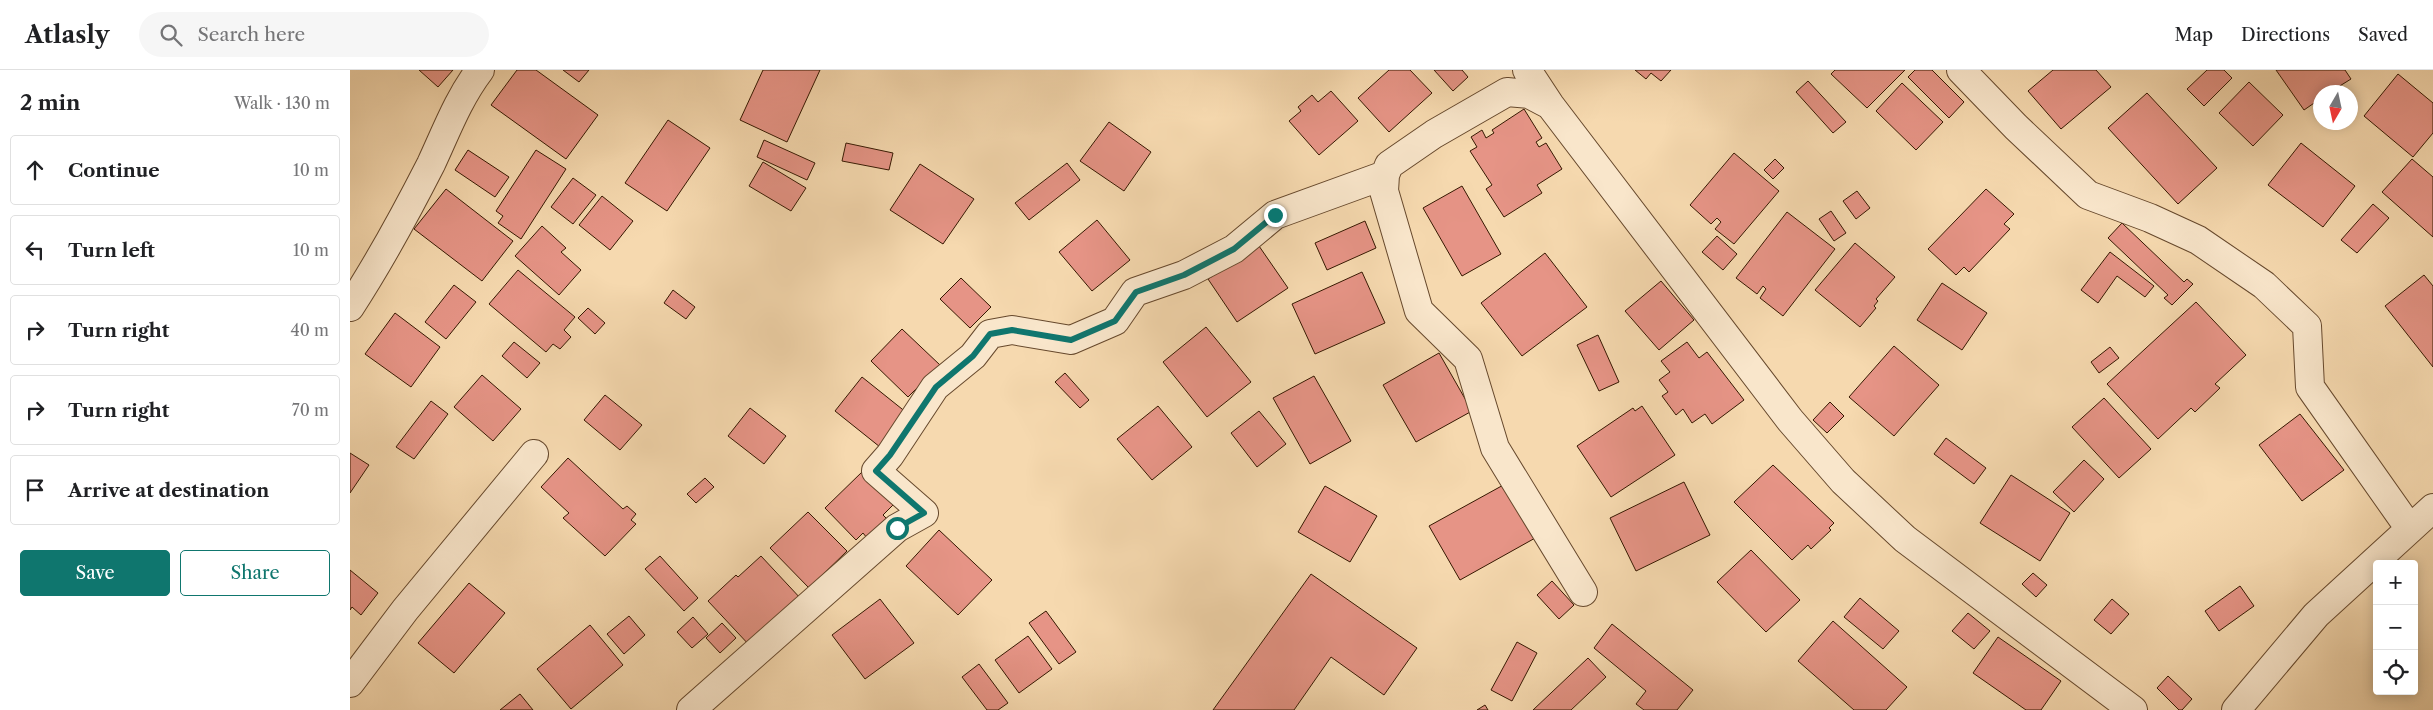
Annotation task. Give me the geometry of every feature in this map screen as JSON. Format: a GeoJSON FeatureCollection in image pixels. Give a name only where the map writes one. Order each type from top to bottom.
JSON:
{"type":"FeatureCollection","features":[{"type":"Feature","properties":{"kind":"street"},"geometry":{"type":"LineString","coordinates":[[350,307],[374,270],[431,164],[461,98],[480,70]]}},
{"type":"Feature","properties":{"kind":"street"},"geometry":{"type":"LineString","coordinates":[[1527,70],[1550,105],[1790,420],[1843,482],[1905,540],[2133,710]]}},
{"type":"Feature","properties":{"kind":"street"},"geometry":{"type":"LineString","coordinates":[[1961,70],[2016,127],[2088,195],[2150,218],[2198,240],[2264,285],[2308,326],[2310,387],[2410,529]]}},
{"type":"Feature","properties":{"kind":"street"},"geometry":{"type":"LineString","coordinates":[[1550,105],[1529,94],[1507,92],[1434,134],[1388,165],[1385,175],[1385,198],[1419,311],[1468,359],[1495,448],[1583,592]]}},
{"type":"Feature","properties":{"kind":"street"},"geometry":{"type":"LineString","coordinates":[[691,710],[897,528],[924,513],[876,471],[890,455],[936,387],[973,356],[990,334],[1012,330],[1071,340],[1115,321],[1136,292],[1184,275],[1234,249],[1275,215],[1385,175]]}},
{"type":"Feature","properties":{"kind":"street"},"geometry":{"type":"LineString","coordinates":[[350,683],[406,610],[534,454]]}},
{"type":"Feature","properties":{"kind":"street"},"geometry":{"type":"LineString","coordinates":[[2236,710],[2316,615],[2433,508]]}},
{"type":"Feature","properties":{"kind":"building"},"geometry":{"type":"Polygon","coordinates":[[[419,70],[453,70],[438,87],[419,70]]]}},
{"type":"Feature","properties":{"kind":"building"},"geometry":{"type":"Polygon","coordinates":[[[517,70],[536,70],[598,115],[566,159],[491,105],[517,70]]]}},
{"type":"Feature","properties":{"kind":"building"},"geometry":{"type":"Polygon","coordinates":[[[563,70],[589,70],[579,82],[563,70]]]}},
{"type":"Feature","properties":{"kind":"building"},"geometry":{"type":"Polygon","coordinates":[[[763,70],[820,70],[787,142],[740,120],[763,70]]]}},
{"type":"Feature","properties":{"kind":"building"},"geometry":{"type":"Polygon","coordinates":[[[1389,70],[1410,70],[1432,93],[1389,132],[1358,98],[1389,70]]]}},
{"type":"Feature","properties":{"kind":"building"},"geometry":{"type":"Polygon","coordinates":[[[1434,70],[1462,70],[1468,77],[1453,91],[1434,70]]]}},
{"type":"Feature","properties":{"kind":"building"},"geometry":{"type":"Polygon","coordinates":[[[1635,70],[1671,70],[1661,81],[1651,73],[1646,79],[1635,70]]]}},
{"type":"Feature","properties":{"kind":"building"},"geometry":{"type":"Polygon","coordinates":[[[1835,70],[1905,70],[1867,108],[1831,74],[1835,70]]]}},
{"type":"Feature","properties":{"kind":"building"},"geometry":{"type":"Polygon","coordinates":[[[1915,70],[1932,70],[1964,102],[1949,118],[1908,77],[1915,70]]]}},
{"type":"Feature","properties":{"kind":"building"},"geometry":{"type":"Polygon","coordinates":[[[2053,70],[2096,70],[2111,87],[2061,129],[2028,91],[2053,70]]]}},
{"type":"Feature","properties":{"kind":"building"},"geometry":{"type":"Polygon","coordinates":[[[2207,70],[2224,70],[2232,78],[2204,106],[2187,89],[2207,70]]]}},
{"type":"Feature","properties":{"kind":"building"},"geometry":{"type":"Polygon","coordinates":[[[2276,70],[2345,70],[2351,79],[2341,85],[2313,85],[2313,104],[2304,110],[2276,70]]]}},
{"type":"Feature","properties":{"kind":"building"},"geometry":{"type":"Polygon","coordinates":[[[2398,74],[2433,103],[2433,133],[2413,157],[2364,116],[2398,74]]]}},
{"type":"Feature","properties":{"kind":"building"},"geometry":{"type":"Polygon","coordinates":[[[1808,81],[1846,122],[1833,133],[1796,92],[1808,81]]]}},
{"type":"Feature","properties":{"kind":"building"},"geometry":{"type":"Polygon","coordinates":[[[2249,82],[2283,115],[2253,146],[2219,113],[2249,82]]]}},
{"type":"Feature","properties":{"kind":"building"},"geometry":{"type":"Polygon","coordinates":[[[1902,83],[1943,122],[1916,150],[1876,111],[1902,83]]]}},
{"type":"Feature","properties":{"kind":"building"},"geometry":{"type":"Polygon","coordinates":[[[1331,91],[1358,121],[1319,155],[1289,121],[1301,111],[1298,107],[1312,95],[1318,102],[1331,91]]]}},
{"type":"Feature","properties":{"kind":"building"},"geometry":{"type":"Polygon","coordinates":[[[2147,93],[2217,168],[2178,204],[2108,128],[2147,93]]]}},
{"type":"Feature","properties":{"kind":"building"},"geometry":{"type":"Polygon","coordinates":[[[1524,109],[1542,138],[1536,142],[1539,147],[1546,143],[1562,169],[1537,185],[1542,193],[1504,217],[1486,189],[1492,185],[1470,151],[1477,147],[1471,137],[1482,130],[1486,138],[1494,133],[1492,130],[1524,109]]]}},
{"type":"Feature","properties":{"kind":"building"},"geometry":{"type":"Polygon","coordinates":[[[668,120],[710,148],[667,211],[625,183],[668,120]]]}},
{"type":"Feature","properties":{"kind":"building"},"geometry":{"type":"Polygon","coordinates":[[[1109,122],[1151,152],[1124,191],[1080,161],[1109,122]]]}},
{"type":"Feature","properties":{"kind":"building"},"geometry":{"type":"Polygon","coordinates":[[[764,140],[815,163],[807,180],[757,157],[764,140]]]}},
{"type":"Feature","properties":{"kind":"building"},"geometry":{"type":"Polygon","coordinates":[[[846,143],[893,153],[889,170],[842,161],[846,143]]]}},
{"type":"Feature","properties":{"kind":"building"},"geometry":{"type":"Polygon","coordinates":[[[2301,143],[2355,186],[2323,227],[2268,185],[2301,143]]]}},
{"type":"Feature","properties":{"kind":"building"},"geometry":{"type":"Polygon","coordinates":[[[468,150],[509,177],[495,197],[455,170],[468,150]]]}},
{"type":"Feature","properties":{"kind":"building"},"geometry":{"type":"Polygon","coordinates":[[[536,150],[566,169],[521,239],[498,223],[503,216],[496,211],[536,150]]]}},
{"type":"Feature","properties":{"kind":"building"},"geometry":{"type":"Polygon","coordinates":[[[1734,153],[1779,191],[1734,244],[1715,229],[1721,222],[1717,218],[1711,224],[1690,205],[1734,153]]]}},
{"type":"Feature","properties":{"kind":"building"},"geometry":{"type":"Polygon","coordinates":[[[1775,159],[1784,168],[1773,179],[1764,170],[1775,159]]]}},
{"type":"Feature","properties":{"kind":"building"},"geometry":{"type":"Polygon","coordinates":[[[2412,159],[2433,177],[2433,237],[2382,192],[2412,159]]]}},
{"type":"Feature","properties":{"kind":"building"},"geometry":{"type":"Polygon","coordinates":[[[763,162],[806,188],[791,211],[749,186],[763,162]]]}},
{"type":"Feature","properties":{"kind":"building"},"geometry":{"type":"Polygon","coordinates":[[[1067,163],[1080,180],[1029,220],[1015,203],[1067,163]]]}},
{"type":"Feature","properties":{"kind":"building"},"geometry":{"type":"Polygon","coordinates":[[[920,164],[974,199],[943,244],[890,210],[920,164]]]}},
{"type":"Feature","properties":{"kind":"building"},"geometry":{"type":"Polygon","coordinates":[[[573,178],[596,195],[573,224],[551,207],[573,178]]]}},
{"type":"Feature","properties":{"kind":"building"},"geometry":{"type":"Polygon","coordinates":[[[1462,186],[1501,254],[1462,276],[1423,208],[1462,186]]]}},
{"type":"Feature","properties":{"kind":"building"},"geometry":{"type":"Polygon","coordinates":[[[446,189],[513,241],[482,281],[414,229],[446,189]]]}},
{"type":"Feature","properties":{"kind":"building"},"geometry":{"type":"Polygon","coordinates":[[[1986,189],[2014,214],[2004,224],[2010,229],[1969,272],[1964,267],[1956,275],[1928,249],[1986,189]]]}},
{"type":"Feature","properties":{"kind":"building"},"geometry":{"type":"Polygon","coordinates":[[[1857,191],[1870,208],[1856,219],[1843,201],[1857,191]]]}},
{"type":"Feature","properties":{"kind":"building"},"geometry":{"type":"Polygon","coordinates":[[[602,196],[633,221],[610,250],[579,225],[602,196]]]}},
{"type":"Feature","properties":{"kind":"building"},"geometry":{"type":"Polygon","coordinates":[[[2373,204],[2389,218],[2357,253],[2341,240],[2373,204]]]}},
{"type":"Feature","properties":{"kind":"building"},"geometry":{"type":"Polygon","coordinates":[[[1831,211],[1846,233],[1834,241],[1819,219],[1831,211]]]}},
{"type":"Feature","properties":{"kind":"building"},"geometry":{"type":"Polygon","coordinates":[[[1787,212],[1835,249],[1783,316],[1760,298],[1766,289],[1763,286],[1757,294],[1736,278],[1787,212]]]}},
{"type":"Feature","properties":{"kind":"building"},"geometry":{"type":"Polygon","coordinates":[[[1097,220],[1130,260],[1092,291],[1059,252],[1097,220]]]}},
{"type":"Feature","properties":{"kind":"building"},"geometry":{"type":"Polygon","coordinates":[[[1365,221],[1376,248],[1327,270],[1315,243],[1365,221]]]}},
{"type":"Feature","properties":{"kind":"building"},"geometry":{"type":"Polygon","coordinates":[[[2122,223],[2184,282],[2187,279],[2193,284],[2172,305],[2164,298],[2168,295],[2108,238],[2122,223]]]}},
{"type":"Feature","properties":{"kind":"building"},"geometry":{"type":"Polygon","coordinates":[[[542,226],[566,248],[561,252],[581,270],[559,295],[515,256],[542,226]]]}},
{"type":"Feature","properties":{"kind":"building"},"geometry":{"type":"Polygon","coordinates":[[[1717,236],[1737,254],[1723,270],[1702,252],[1717,236]]]}},
{"type":"Feature","properties":{"kind":"building"},"geometry":{"type":"Polygon","coordinates":[[[1855,243],[1895,277],[1876,299],[1878,301],[1874,306],[1876,308],[1860,327],[1815,290],[1855,243]]]}},
{"type":"Feature","properties":{"kind":"building"},"geometry":{"type":"Polygon","coordinates":[[[1259,246],[1288,288],[1237,322],[1208,279],[1259,246]]]}},
{"type":"Feature","properties":{"kind":"building"},"geometry":{"type":"Polygon","coordinates":[[[2110,252],[2154,286],[2145,297],[2117,276],[2098,303],[2081,290],[2110,252]]]}},
{"type":"Feature","properties":{"kind":"building"},"geometry":{"type":"Polygon","coordinates":[[[1545,253],[1587,307],[1522,356],[1481,303],[1545,253]]]}},
{"type":"Feature","properties":{"kind":"building"},"geometry":{"type":"Polygon","coordinates":[[[518,270],[575,317],[564,330],[571,337],[560,349],[553,344],[546,352],[489,304],[518,270]]]}},
{"type":"Feature","properties":{"kind":"building"},"geometry":{"type":"Polygon","coordinates":[[[1362,272],[1385,323],[1315,354],[1292,304],[1362,272]]]}},
{"type":"Feature","properties":{"kind":"building"},"geometry":{"type":"Polygon","coordinates":[[[2424,275],[2433,286],[2433,367],[2385,306],[2424,275]]]}},
{"type":"Feature","properties":{"kind":"building"},"geometry":{"type":"Polygon","coordinates":[[[961,278],[991,307],[970,328],[940,299],[961,278]]]}},
{"type":"Feature","properties":{"kind":"building"},"geometry":{"type":"Polygon","coordinates":[[[1661,281],[1694,320],[1659,350],[1625,311],[1661,281]]]}},
{"type":"Feature","properties":{"kind":"building"},"geometry":{"type":"Polygon","coordinates":[[[1942,283],[1987,313],[1962,350],[1917,320],[1942,283]]]}},
{"type":"Feature","properties":{"kind":"building"},"geometry":{"type":"Polygon","coordinates":[[[454,285],[476,302],[446,339],[425,322],[454,285]]]}},
{"type":"Feature","properties":{"kind":"building"},"geometry":{"type":"Polygon","coordinates":[[[673,290],[695,307],[686,319],[664,303],[673,290]]]}},
{"type":"Feature","properties":{"kind":"building"},"geometry":{"type":"Polygon","coordinates":[[[2196,302],[2246,355],[2215,384],[2220,388],[2195,412],[2191,408],[2158,439],[2107,384],[2196,302]]]}},
{"type":"Feature","properties":{"kind":"building"},"geometry":{"type":"Polygon","coordinates":[[[588,308],[605,323],[595,334],[578,318],[588,308]]]}},
{"type":"Feature","properties":{"kind":"building"},"geometry":{"type":"Polygon","coordinates":[[[395,313],[440,347],[411,387],[365,354],[395,313]]]}},
{"type":"Feature","properties":{"kind":"building"},"geometry":{"type":"Polygon","coordinates":[[[1206,327],[1251,382],[1207,417],[1163,362],[1206,327]]]}},
{"type":"Feature","properties":{"kind":"building"},"geometry":{"type":"Polygon","coordinates":[[[902,329],[940,365],[908,397],[871,361],[902,329]]]}},
{"type":"Feature","properties":{"kind":"building"},"geometry":{"type":"Polygon","coordinates":[[[1598,335],[1619,382],[1599,391],[1577,345],[1598,335]]]}},
{"type":"Feature","properties":{"kind":"building"},"geometry":{"type":"Polygon","coordinates":[[[514,342],[540,363],[527,378],[502,356],[514,342]]]}},
{"type":"Feature","properties":{"kind":"building"},"geometry":{"type":"Polygon","coordinates":[[[1687,342],[1699,358],[1707,352],[1744,400],[1712,424],[1705,414],[1692,423],[1683,409],[1676,415],[1662,396],[1668,392],[1659,380],[1670,372],[1661,361],[1687,342]]]}},
{"type":"Feature","properties":{"kind":"building"},"geometry":{"type":"Polygon","coordinates":[[[1894,346],[1939,385],[1894,436],[1849,397],[1894,346]]]}},
{"type":"Feature","properties":{"kind":"building"},"geometry":{"type":"Polygon","coordinates":[[[2110,347],[2119,358],[2099,373],[2091,362],[2110,347]]]}},
{"type":"Feature","properties":{"kind":"building"},"geometry":{"type":"Polygon","coordinates":[[[1439,353],[1472,411],[1416,442],[1383,385],[1439,353]]]}},
{"type":"Feature","properties":{"kind":"building"},"geometry":{"type":"Polygon","coordinates":[[[1065,373],[1089,400],[1080,408],[1055,382],[1065,373]]]}},
{"type":"Feature","properties":{"kind":"building"},"geometry":{"type":"Polygon","coordinates":[[[482,375],[521,409],[493,441],[454,407],[482,375]]]}},
{"type":"Feature","properties":{"kind":"building"},"geometry":{"type":"Polygon","coordinates":[[[1314,376],[1351,441],[1310,464],[1273,398],[1314,376]]]}},
{"type":"Feature","properties":{"kind":"building"},"geometry":{"type":"Polygon","coordinates":[[[862,377],[907,413],[880,447],[835,411],[862,377]]]}},
{"type":"Feature","properties":{"kind":"building"},"geometry":{"type":"Polygon","coordinates":[[[605,395],[642,425],[620,450],[584,420],[605,395]]]}},
{"type":"Feature","properties":{"kind":"building"},"geometry":{"type":"Polygon","coordinates":[[[2104,398],[2151,449],[2119,478],[2072,427],[2104,398]]]}},
{"type":"Feature","properties":{"kind":"building"},"geometry":{"type":"Polygon","coordinates":[[[431,401],[448,414],[414,459],[396,447],[431,401]]]}},
{"type":"Feature","properties":{"kind":"building"},"geometry":{"type":"Polygon","coordinates":[[[1830,402],[1844,416],[1827,433],[1813,420],[1830,402]]]}},
{"type":"Feature","properties":{"kind":"building"},"geometry":{"type":"Polygon","coordinates":[[[1158,406],[1192,447],[1152,480],[1117,439],[1158,406]]]}},
{"type":"Feature","properties":{"kind":"building"},"geometry":{"type":"Polygon","coordinates":[[[1642,406],[1675,455],[1611,497],[1577,446],[1633,408],[1635,411],[1642,406]]]}},
{"type":"Feature","properties":{"kind":"building"},"geometry":{"type":"Polygon","coordinates":[[[750,408],[786,436],[764,464],[728,436],[750,408]]]}},
{"type":"Feature","properties":{"kind":"building"},"geometry":{"type":"Polygon","coordinates":[[[1259,411],[1286,444],[1257,467],[1231,433],[1259,411]]]}},
{"type":"Feature","properties":{"kind":"building"},"geometry":{"type":"Polygon","coordinates":[[[2300,414],[2344,470],[2302,501],[2259,445],[2300,414]]]}},
{"type":"Feature","properties":{"kind":"building"},"geometry":{"type":"Polygon","coordinates":[[[1946,438],[1986,468],[1974,484],[1934,454],[1946,438]]]}},
{"type":"Feature","properties":{"kind":"building"},"geometry":{"type":"Polygon","coordinates":[[[350,453],[369,465],[350,493],[350,453]]]}},
{"type":"Feature","properties":{"kind":"building"},"geometry":{"type":"Polygon","coordinates":[[[568,458],[623,509],[627,506],[636,514],[631,520],[636,524],[605,556],[563,518],[569,513],[541,487],[568,458]]]}},
{"type":"Feature","properties":{"kind":"building"},"geometry":{"type":"Polygon","coordinates":[[[2084,460],[2104,479],[2074,512],[2053,492],[2084,460]]]}},
{"type":"Feature","properties":{"kind":"building"},"geometry":{"type":"Polygon","coordinates":[[[1773,465],[1834,523],[1829,528],[1831,530],[1811,549],[1808,545],[1792,560],[1734,502],[1773,465]]]}},
{"type":"Feature","properties":{"kind":"building"},"geometry":{"type":"Polygon","coordinates":[[[863,471],[895,503],[883,515],[887,519],[867,538],[863,533],[856,540],[825,508],[863,471]]]}},
{"type":"Feature","properties":{"kind":"building"},"geometry":{"type":"Polygon","coordinates":[[[2011,475],[2070,513],[2040,561],[1980,523],[2011,475]]]}},
{"type":"Feature","properties":{"kind":"building"},"geometry":{"type":"Polygon","coordinates":[[[705,478],[714,487],[696,503],[687,494],[705,478]]]}},
{"type":"Feature","properties":{"kind":"building"},"geometry":{"type":"Polygon","coordinates":[[[1684,482],[1710,535],[1636,571],[1610,518],[1684,482]]]}},
{"type":"Feature","properties":{"kind":"building"},"geometry":{"type":"Polygon","coordinates":[[[1507,483],[1537,537],[1460,580],[1429,526],[1507,483]]]}},
{"type":"Feature","properties":{"kind":"building"},"geometry":{"type":"Polygon","coordinates":[[[1325,486],[1377,516],[1350,562],[1298,532],[1325,486]]]}},
{"type":"Feature","properties":{"kind":"building"},"geometry":{"type":"Polygon","coordinates":[[[808,512],[847,551],[809,588],[770,548],[808,512]]]}},
{"type":"Feature","properties":{"kind":"building"},"geometry":{"type":"Polygon","coordinates":[[[939,530],[992,580],[958,615],[906,566],[939,530]]]}},
{"type":"Feature","properties":{"kind":"building"},"geometry":{"type":"Polygon","coordinates":[[[1751,550],[1800,600],[1766,632],[1717,582],[1751,550]]]}},
{"type":"Feature","properties":{"kind":"building"},"geometry":{"type":"Polygon","coordinates":[[[660,556],[698,598],[684,611],[645,569],[660,556]]]}},
{"type":"Feature","properties":{"kind":"building"},"geometry":{"type":"Polygon","coordinates":[[[761,556],[802,600],[751,647],[708,601],[736,575],[738,577],[761,556]]]}},
{"type":"Feature","properties":{"kind":"building"},"geometry":{"type":"Polygon","coordinates":[[[350,570],[378,593],[361,615],[352,607],[350,610],[350,570]]]}},
{"type":"Feature","properties":{"kind":"building"},"geometry":{"type":"Polygon","coordinates":[[[2033,573],[2047,585],[2036,597],[2022,584],[2033,573]]]}},
{"type":"Feature","properties":{"kind":"building"},"geometry":{"type":"Polygon","coordinates":[[[1311,574],[1417,648],[1384,695],[1331,657],[1294,710],[1213,710],[1311,574]]]}},
{"type":"Feature","properties":{"kind":"building"},"geometry":{"type":"Polygon","coordinates":[[[1552,581],[1574,605],[1559,619],[1537,595],[1552,581]]]}},
{"type":"Feature","properties":{"kind":"building"},"geometry":{"type":"Polygon","coordinates":[[[469,583],[505,613],[454,673],[418,643],[469,583]]]}},
{"type":"Feature","properties":{"kind":"building"},"geometry":{"type":"Polygon","coordinates":[[[2240,586],[2254,606],[2219,631],[2205,611],[2240,586]]]}},
{"type":"Feature","properties":{"kind":"building"},"geometry":{"type":"Polygon","coordinates":[[[1860,598],[1899,631],[1883,649],[1844,617],[1860,598]]]}},
{"type":"Feature","properties":{"kind":"building"},"geometry":{"type":"Polygon","coordinates":[[[880,599],[914,643],[865,679],[832,635],[880,599]]]}},
{"type":"Feature","properties":{"kind":"building"},"geometry":{"type":"Polygon","coordinates":[[[2112,599],[2129,614],[2111,634],[2094,620],[2112,599]]]}},
{"type":"Feature","properties":{"kind":"building"},"geometry":{"type":"Polygon","coordinates":[[[1046,611],[1076,652],[1059,664],[1029,623],[1046,611]]]}},
{"type":"Feature","properties":{"kind":"building"},"geometry":{"type":"Polygon","coordinates":[[[1968,613],[1990,631],[1974,649],[1952,631],[1968,613]]]}},
{"type":"Feature","properties":{"kind":"building"},"geometry":{"type":"Polygon","coordinates":[[[629,616],[645,635],[624,654],[607,634],[629,616]]]}},
{"type":"Feature","properties":{"kind":"building"},"geometry":{"type":"Polygon","coordinates":[[[693,617],[708,634],[692,648],[677,632],[693,617]]]}},
{"type":"Feature","properties":{"kind":"building"},"geometry":{"type":"Polygon","coordinates":[[[1833,621],[1907,687],[1886,710],[1854,710],[1798,661],[1833,621]]]}},
{"type":"Feature","properties":{"kind":"building"},"geometry":{"type":"Polygon","coordinates":[[[722,623],[736,638],[720,653],[706,638],[722,623]]]}},
{"type":"Feature","properties":{"kind":"building"},"geometry":{"type":"Polygon","coordinates":[[[1612,624],[1693,690],[1677,710],[1644,710],[1636,704],[1646,691],[1594,648],[1612,624]]]}},
{"type":"Feature","properties":{"kind":"building"},"geometry":{"type":"Polygon","coordinates":[[[590,625],[623,665],[571,709],[537,669],[590,625]]]}},
{"type":"Feature","properties":{"kind":"building"},"geometry":{"type":"Polygon","coordinates":[[[1028,636],[1052,669],[1019,693],[995,660],[1028,636]]]}},
{"type":"Feature","properties":{"kind":"building"},"geometry":{"type":"Polygon","coordinates":[[[1998,637],[2061,681],[2041,710],[2026,710],[1973,673],[1998,637]]]}},
{"type":"Feature","properties":{"kind":"building"},"geometry":{"type":"Polygon","coordinates":[[[1517,642],[1537,653],[1512,701],[1491,690],[1517,642]]]}},
{"type":"Feature","properties":{"kind":"building"},"geometry":{"type":"Polygon","coordinates":[[[1588,658],[1606,677],[1571,710],[1533,710],[1588,658]]]}},
{"type":"Feature","properties":{"kind":"building"},"geometry":{"type":"Polygon","coordinates":[[[979,664],[1008,703],[998,710],[987,710],[962,677],[979,664]]]}},
{"type":"Feature","properties":{"kind":"building"},"geometry":{"type":"Polygon","coordinates":[[[2168,676],[2192,699],[2182,710],[2179,710],[2157,688],[2168,676]]]}},
{"type":"Feature","properties":{"kind":"building"},"geometry":{"type":"Polygon","coordinates":[[[520,694],[533,710],[500,710],[520,694]]]}},
{"type":"Feature","properties":{"kind":"building"},"geometry":{"type":"Polygon","coordinates":[[[1485,705],[1488,710],[1477,710],[1485,705]]]}},
{"type":"Feature","properties":{"kind":"route"},"geometry":{"type":"LineString","coordinates":[[897,528],[924,513],[876,471],[890,455],[936,387],[973,356],[990,334],[1012,330],[1071,340],[1115,321],[1136,292],[1184,275],[1234,249],[1275,215]]}}]}
